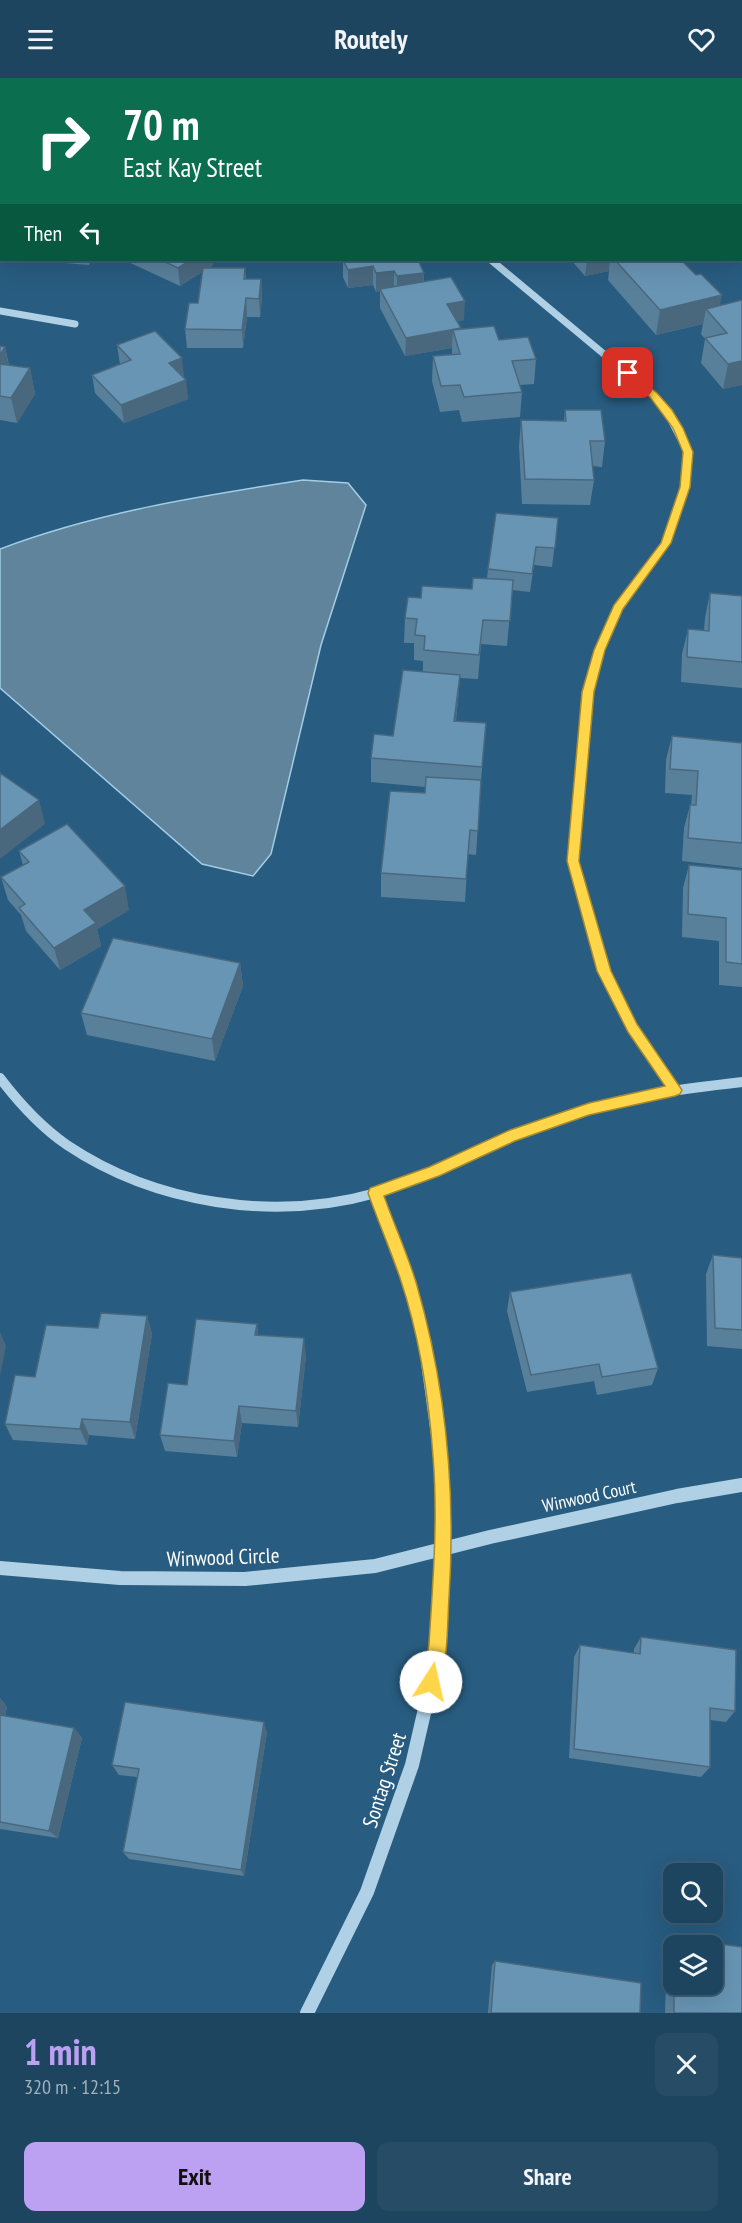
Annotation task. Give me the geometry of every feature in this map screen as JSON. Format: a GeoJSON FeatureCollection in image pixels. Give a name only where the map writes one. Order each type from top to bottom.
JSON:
{"type":"FeatureCollection","features":[{"type":"Feature","properties":{"kind":"street"},"geometry":{"type":"LineString","coordinates":[[492,261],[653,395],[668,412],[688,452],[685,487],[666,543],[618,608],[599,650],[588,692],[573,861],[604,971],[632,1028],[675,1090]]}},
{"type":"Feature","properties":{"kind":"street"},"geometry":{"type":"LineString","coordinates":[[0,311],[75,324]]}},
{"type":"Feature","properties":{"kind":"street"},"geometry":{"type":"LineString","coordinates":[[0,1078],[22,1107],[67,1145],[114,1172],[166,1191],[223,1203],[292,1206],[375,1193],[434,1172],[510,1136],[589,1109],[675,1090],[742,1082]]}},
{"type":"Feature","properties":{"kind":"street","name":"Sontag Street"},"geometry":{"type":"LineString","coordinates":[[307,2013],[366,1892],[412,1765],[436,1661],[444,1548],[441,1456],[429,1365],[408,1280],[375,1193]]}},
{"type":"Feature","properties":{"kind":"street","name":"Winwood Court"},"geometry":{"type":"LineString","coordinates":[[444,1548],[677,1496],[742,1485]]}},
{"type":"Feature","properties":{"kind":"street","name":"Winwood Circle"},"geometry":{"type":"LineString","coordinates":[[0,1568],[120,1578],[245,1579],[375,1566],[444,1548]]}},
{"type":"Feature","properties":{"kind":"water"},"geometry":{"type":"Polygon","coordinates":[[[303,480],[348,483],[366,505],[321,645],[271,854],[253,876],[202,864],[0,688],[0,549],[112,515],[188,499],[303,480]]]}},
{"type":"Feature","properties":{"kind":"building"},"geometry":{"type":"Polygon","coordinates":[[[163,261],[189,261],[178,268],[163,261]]]}},
{"type":"Feature","properties":{"kind":"building"},"geometry":{"type":"Polygon","coordinates":[[[344,261],[418,261],[424,273],[397,276],[394,271],[376,273],[373,266],[348,270],[344,261]]]}},
{"type":"Feature","properties":{"kind":"building"},"geometry":{"type":"Polygon","coordinates":[[[616,261],[682,261],[696,275],[701,274],[722,295],[660,310],[616,261]]]}},
{"type":"Feature","properties":{"kind":"building"},"geometry":{"type":"Polygon","coordinates":[[[203,268],[245,268],[244,279],[261,279],[259,299],[246,298],[242,330],[185,329],[189,303],[198,303],[203,268]]]}},
{"type":"Feature","properties":{"kind":"building"},"geometry":{"type":"Polygon","coordinates":[[[451,277],[465,301],[447,304],[461,328],[406,338],[380,289],[451,277]]]}},
{"type":"Feature","properties":{"kind":"building"},"geometry":{"type":"Polygon","coordinates":[[[742,300],[742,361],[728,364],[705,338],[727,333],[706,309],[742,300]]]}},
{"type":"Feature","properties":{"kind":"building"},"geometry":{"type":"Polygon","coordinates":[[[494,326],[499,340],[528,337],[536,359],[512,361],[522,392],[464,397],[460,385],[441,386],[433,356],[460,354],[453,330],[494,326]]]}},
{"type":"Feature","properties":{"kind":"building"},"geometry":{"type":"Polygon","coordinates":[[[155,331],[182,358],[169,363],[186,380],[121,405],[92,375],[131,360],[117,345],[155,331]]]}},
{"type":"Feature","properties":{"kind":"building"},"geometry":{"type":"Polygon","coordinates":[[[0,364],[30,368],[11,398],[0,396],[0,364]]]}},
{"type":"Feature","properties":{"kind":"building"},"geometry":{"type":"Polygon","coordinates":[[[565,410],[601,410],[605,441],[590,441],[594,480],[525,479],[521,420],[566,421],[565,410]]]}},
{"type":"Feature","properties":{"kind":"building"},"geometry":{"type":"Polygon","coordinates":[[[496,513],[558,518],[555,548],[536,547],[532,574],[488,569],[496,513]]]}},
{"type":"Feature","properties":{"kind":"building"},"geometry":{"type":"Polygon","coordinates":[[[473,578],[513,580],[510,621],[483,620],[479,655],[424,650],[425,636],[415,635],[417,619],[405,618],[408,597],[421,598],[422,586],[472,589],[473,578]]]}},
{"type":"Feature","properties":{"kind":"building"},"geometry":{"type":"Polygon","coordinates":[[[710,593],[742,596],[742,662],[687,657],[688,629],[709,631],[710,593]]]}},
{"type":"Feature","properties":{"kind":"building"},"geometry":{"type":"Polygon","coordinates":[[[403,670],[460,675],[454,721],[486,723],[482,767],[371,758],[374,734],[393,736],[403,670]]]}},
{"type":"Feature","properties":{"kind":"building"},"geometry":{"type":"Polygon","coordinates":[[[672,736],[742,743],[742,843],[688,838],[690,805],[696,805],[698,771],[670,769],[672,736]]]}},
{"type":"Feature","properties":{"kind":"building"},"geometry":{"type":"Polygon","coordinates":[[[0,773],[39,800],[0,830],[0,773]]]}},
{"type":"Feature","properties":{"kind":"building"},"geometry":{"type":"Polygon","coordinates":[[[426,777],[481,780],[478,831],[470,830],[466,879],[381,873],[390,791],[425,793],[426,777]]]}},
{"type":"Feature","properties":{"kind":"building"},"geometry":{"type":"Polygon","coordinates":[[[67,824],[125,886],[84,910],[96,923],[54,948],[19,908],[25,904],[1,877],[29,862],[19,851],[67,824]]]}},
{"type":"Feature","properties":{"kind":"building"},"geometry":{"type":"Polygon","coordinates":[[[689,865],[742,870],[742,964],[726,962],[726,918],[688,914],[689,865]]]}},
{"type":"Feature","properties":{"kind":"building"},"geometry":{"type":"Polygon","coordinates":[[[113,938],[240,963],[212,1039],[81,1013],[113,938]]]}},
{"type":"Feature","properties":{"kind":"building"},"geometry":{"type":"Polygon","coordinates":[[[713,1255],[742,1258],[742,1330],[715,1328],[713,1255]]]}},
{"type":"Feature","properties":{"kind":"building"},"geometry":{"type":"Polygon","coordinates":[[[631,1273],[658,1368],[602,1377],[599,1364],[531,1375],[510,1292],[631,1273]]]}},
{"type":"Feature","properties":{"kind":"building"},"geometry":{"type":"Polygon","coordinates":[[[101,1313],[147,1316],[130,1422],[82,1419],[80,1429],[5,1424],[15,1375],[35,1377],[46,1325],[98,1328],[101,1313]]]}},
{"type":"Feature","properties":{"kind":"building"},"geometry":{"type":"Polygon","coordinates":[[[196,1319],[257,1324],[255,1335],[304,1338],[296,1411],[239,1406],[234,1441],[160,1435],[168,1383],[187,1385],[196,1319]]]}},
{"type":"Feature","properties":{"kind":"building"},"geometry":{"type":"Polygon","coordinates":[[[641,1637],[736,1650],[735,1711],[710,1708],[710,1767],[574,1749],[580,1645],[640,1654],[641,1637]]]}},
{"type":"Feature","properties":{"kind":"building"},"geometry":{"type":"Polygon","coordinates":[[[125,1702],[264,1722],[241,1870],[123,1852],[139,1769],[112,1765],[125,1702]]]}},
{"type":"Feature","properties":{"kind":"building"},"geometry":{"type":"Polygon","coordinates":[[[0,1715],[74,1728],[49,1831],[0,1822],[0,1715]]]}},
{"type":"Feature","properties":{"kind":"building"},"geometry":{"type":"Polygon","coordinates":[[[723,1944],[742,1947],[742,2013],[674,2013],[674,1995],[723,1995],[723,1944]]]}},
{"type":"Feature","properties":{"kind":"building"},"geometry":{"type":"Polygon","coordinates":[[[495,1961],[641,1983],[640,2013],[491,2013],[495,1961]]]}},
{"type":"Feature","properties":{"kind":"route"},"geometry":{"type":"LineString","coordinates":[[431,1682],[436,1661],[444,1548],[441,1456],[429,1365],[408,1280],[375,1193],[434,1172],[510,1136],[589,1109],[675,1090],[632,1028],[604,971],[573,861],[588,692],[599,650],[618,608],[666,543],[685,487],[688,452],[678,428],[653,395],[628,373]]}}]}
